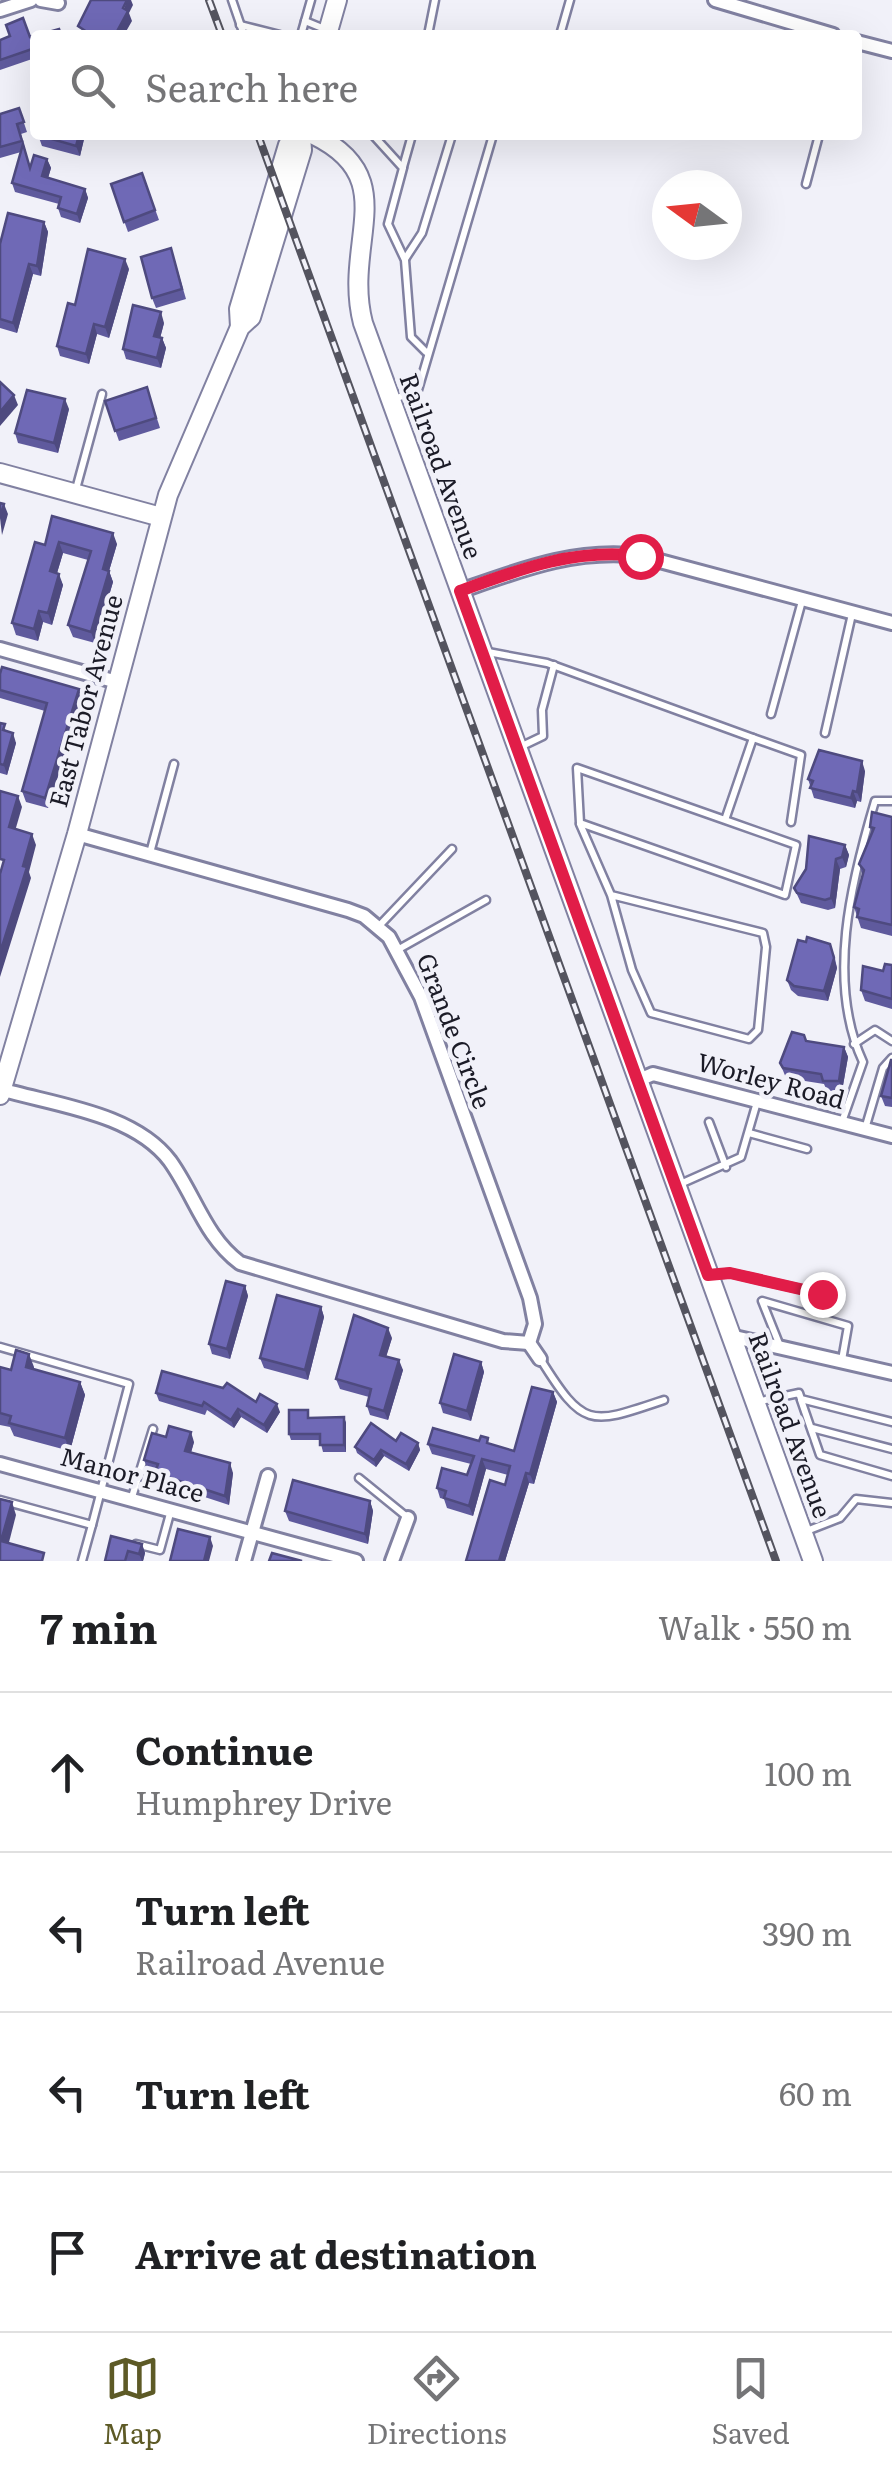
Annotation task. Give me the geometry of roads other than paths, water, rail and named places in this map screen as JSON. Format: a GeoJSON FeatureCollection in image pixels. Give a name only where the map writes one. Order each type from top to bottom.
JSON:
{"type":"FeatureCollection","features":[{"type":"Feature","properties":{"kind":"main road"},"geometry":{"type":"LineString","coordinates":[[329,30],[337,0]]}},
{"type":"Feature","properties":{"kind":"main road","name":"East Tabor Avenue"},"geometry":{"type":"LineString","coordinates":[[0,1091],[77,834],[162,517],[240,327],[239,309],[288,145],[294,140]]}},
{"type":"Feature","properties":{"kind":"main road","name":"Railroad Avenue"},"geometry":{"type":"LineString","coordinates":[[323,140],[345,152],[363,178],[357,300],[813,1561]]}},
{"type":"Feature","properties":{"kind":"main road"},"geometry":{"type":"LineString","coordinates":[[0,473],[162,517]]}},
{"type":"Feature","properties":{"kind":"street"},"geometry":{"type":"LineString","coordinates":[[0,10],[31,0]]}},
{"type":"Feature","properties":{"kind":"street"},"geometry":{"type":"LineString","coordinates":[[41,0],[58,2]]}},
{"type":"Feature","properties":{"kind":"street"},"geometry":{"type":"LineString","coordinates":[[715,0],[817,30]]}},
{"type":"Feature","properties":{"kind":"street"},"geometry":{"type":"LineString","coordinates":[[862,43],[892,51]]}},
{"type":"Feature","properties":{"kind":"street"},"geometry":{"type":"LineString","coordinates":[[460,591],[536,563],[612,553],[640,556],[892,624]]}},
{"type":"Feature","properties":{"kind":"street"},"geometry":{"type":"LineString","coordinates":[[0,649],[117,682]]}},
{"type":"Feature","properties":{"kind":"street","name":"Grande Circle"},"geometry":{"type":"LineString","coordinates":[[77,834],[348,910],[379,926],[398,950],[421,997],[530,1298],[535,1324],[528,1343]]}},
{"type":"Feature","properties":{"kind":"street","name":"Worley Road"},"geometry":{"type":"LineString","coordinates":[[639,1080],[653,1074],[892,1136]]}},
{"type":"Feature","properties":{"kind":"street"},"geometry":{"type":"LineString","coordinates":[[0,1091],[128,1127],[150,1138],[171,1163],[223,1250],[240,1264],[503,1341],[528,1343],[540,1359]]}},
{"type":"Feature","properties":{"kind":"street"},"geometry":{"type":"LineString","coordinates":[[730,1336],[892,1373]]}},
{"type":"Feature","properties":{"kind":"street","name":"Manor Place"},"geometry":{"type":"LineString","coordinates":[[0,1464],[356,1561]]}},
{"type":"Feature","properties":{"kind":"street"},"geometry":{"type":"LineString","coordinates":[[244,1561],[268,1476]]}},
{"type":"Feature","properties":{"kind":"street"},"geometry":{"type":"LineString","coordinates":[[394,1560],[408,1518]]}},
{"type":"Feature","properties":{"kind":"lane"},"geometry":{"type":"LineString","coordinates":[[232,0],[242,30]]}},
{"type":"Feature","properties":{"kind":"lane"},"geometry":{"type":"LineString","coordinates":[[302,30],[311,0]]}},
{"type":"Feature","properties":{"kind":"lane"},"geometry":{"type":"LineString","coordinates":[[429,30],[435,0]]}},
{"type":"Feature","properties":{"kind":"lane"},"geometry":{"type":"LineString","coordinates":[[561,30],[570,0]]}},
{"type":"Feature","properties":{"kind":"lane"},"geometry":{"type":"LineString","coordinates":[[305,21],[322,30]]}},
{"type":"Feature","properties":{"kind":"lane"},"geometry":{"type":"LineString","coordinates":[[240,25],[260,30]]}},
{"type":"Feature","properties":{"kind":"lane"},"geometry":{"type":"LineString","coordinates":[[378,140],[403,168]]}},
{"type":"Feature","properties":{"kind":"lane"},"geometry":{"type":"LineString","coordinates":[[411,140],[388,224],[405,260],[410,337],[426,352]]}},
{"type":"Feature","properties":{"kind":"lane"},"geometry":{"type":"LineString","coordinates":[[405,260],[422,234],[450,140]]}},
{"type":"Feature","properties":{"kind":"lane"},"geometry":{"type":"LineString","coordinates":[[391,400],[418,390],[426,352],[491,140]]}},
{"type":"Feature","properties":{"kind":"lane"},"geometry":{"type":"LineString","coordinates":[[806,184],[818,140]]}},
{"type":"Feature","properties":{"kind":"lane"},"geometry":{"type":"LineString","coordinates":[[75,493],[102,394]]}},
{"type":"Feature","properties":{"kind":"lane"},"geometry":{"type":"LineString","coordinates":[[771,714],[802,600]]}},
{"type":"Feature","properties":{"kind":"lane"},"geometry":{"type":"LineString","coordinates":[[826,733],[853,613]]}},
{"type":"Feature","properties":{"kind":"lane"},"geometry":{"type":"LineString","coordinates":[[482,651],[554,665],[801,754],[791,822]]}},
{"type":"Feature","properties":{"kind":"lane"},"geometry":{"type":"LineString","coordinates":[[517,748],[543,736],[542,710],[554,665]]}},
{"type":"Feature","properties":{"kind":"lane"},"geometry":{"type":"LineString","coordinates":[[725,820],[753,738]]}},
{"type":"Feature","properties":{"kind":"lane"},"geometry":{"type":"LineString","coordinates":[[150,853],[174,764]]}},
{"type":"Feature","properties":{"kind":"lane"},"geometry":{"type":"LineString","coordinates":[[580,823],[785,895],[796,845],[577,768],[580,823],[611,895],[632,970],[652,1012],[750,1039],[758,1030],[766,947],[763,934],[611,895]]}},
{"type":"Feature","properties":{"kind":"lane"},"geometry":{"type":"LineString","coordinates":[[842,1123],[863,1062],[843,1006],[853,876],[876,801],[892,801]]}},
{"type":"Feature","properties":{"kind":"lane"},"geometry":{"type":"LineString","coordinates":[[379,926],[452,849]]}},
{"type":"Feature","properties":{"kind":"lane"},"geometry":{"type":"LineString","coordinates":[[398,950],[486,900]]}},
{"type":"Feature","properties":{"kind":"lane"},"geometry":{"type":"LineString","coordinates":[[854,1044],[875,1030],[892,1041]]}},
{"type":"Feature","properties":{"kind":"lane"},"geometry":{"type":"LineString","coordinates":[[865,1129],[883,1068],[892,1058]]}},
{"type":"Feature","properties":{"kind":"lane"},"geometry":{"type":"LineString","coordinates":[[676,1185],[742,1158],[758,1100]]}},
{"type":"Feature","properties":{"kind":"lane"},"geometry":{"type":"LineString","coordinates":[[709,1122],[726,1167]]}},
{"type":"Feature","properties":{"kind":"lane"},"geometry":{"type":"LineString","coordinates":[[749,1133],[807,1149]]}},
{"type":"Feature","properties":{"kind":"lane"},"geometry":{"type":"LineString","coordinates":[[708,1275],[730,1273],[822,1294]]}},
{"type":"Feature","properties":{"kind":"lane"},"geometry":{"type":"LineString","coordinates":[[780,1347],[762,1302],[848,1326],[842,1361]]}},
{"type":"Feature","properties":{"kind":"lane"},"geometry":{"type":"LineString","coordinates":[[0,1347],[129,1384],[82,1561]]}},
{"type":"Feature","properties":{"kind":"lane"},"geometry":{"type":"LineString","coordinates":[[540,1359],[567,1402],[582,1414],[612,1418],[664,1400]]}},
{"type":"Feature","properties":{"kind":"lane"},"geometry":{"type":"LineString","coordinates":[[755,1402],[799,1393],[820,1455],[892,1476]]}},
{"type":"Feature","properties":{"kind":"lane"},"geometry":{"type":"LineString","coordinates":[[801,1399],[892,1422]]}},
{"type":"Feature","properties":{"kind":"lane"},"geometry":{"type":"LineString","coordinates":[[811,1428],[892,1449]]}},
{"type":"Feature","properties":{"kind":"lane"},"geometry":{"type":"LineString","coordinates":[[132,1497],[154,1429]]}},
{"type":"Feature","properties":{"kind":"lane"},"geometry":{"type":"LineString","coordinates":[[360,1478],[408,1518]]}},
{"type":"Feature","properties":{"kind":"lane"},"geometry":{"type":"LineString","coordinates":[[802,1532],[840,1518],[856,1499],[892,1503]]}},
{"type":"Feature","properties":{"kind":"lane"},"geometry":{"type":"LineString","coordinates":[[0,1500],[92,1525]]}},
{"type":"Feature","properties":{"kind":"lane"},"geometry":{"type":"LineString","coordinates":[[120,1540],[160,1550],[172,1508]]}},
{"type":"Feature","properties":{"kind":"railway"},"geometry":{"type":"LineString","coordinates":[[209,0],[220,30]]}},
{"type":"Feature","properties":{"kind":"railway"},"geometry":{"type":"LineString","coordinates":[[260,140],[776,1561]]}}]}
